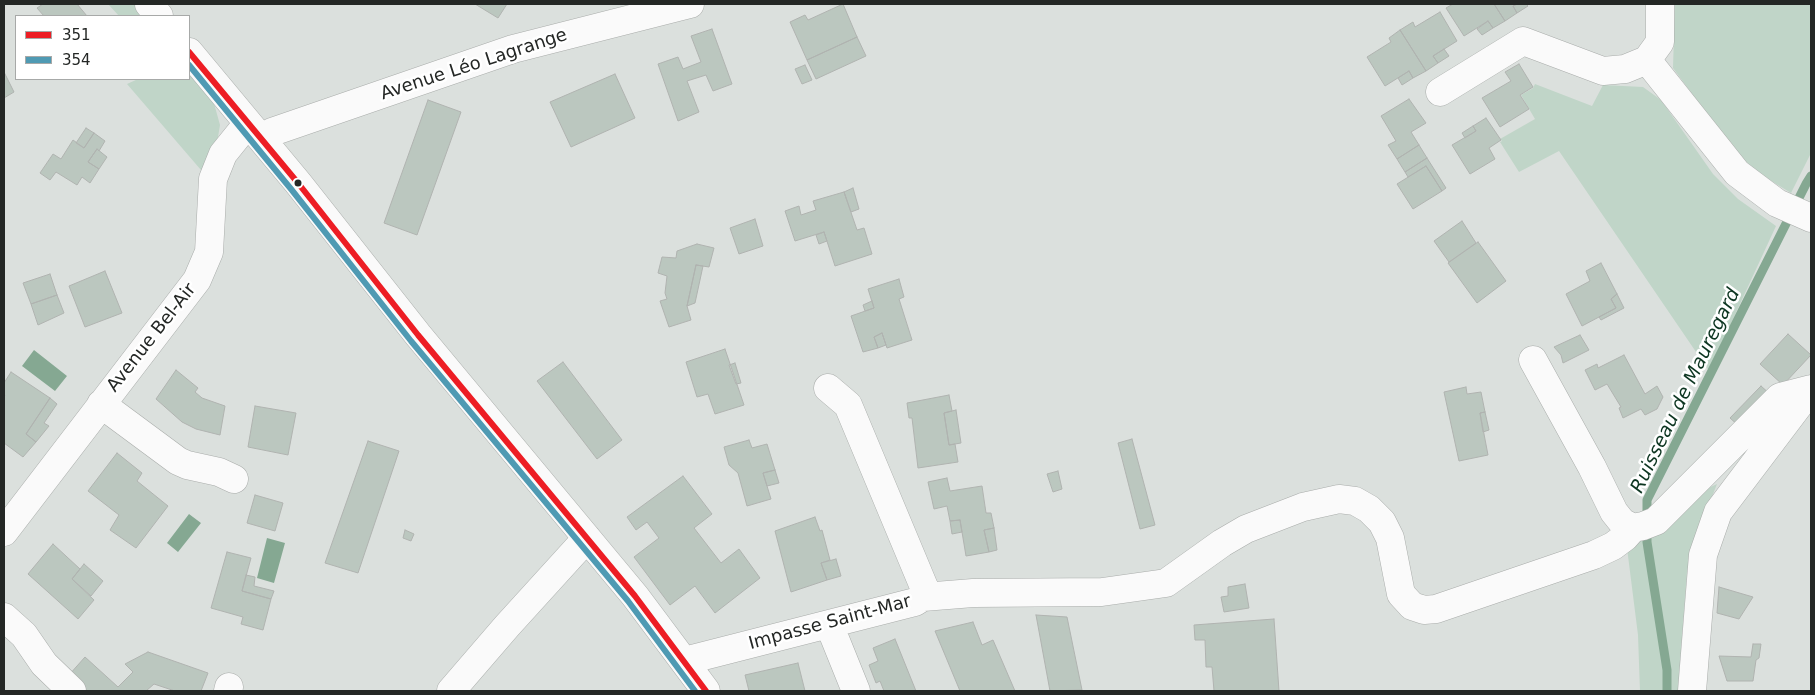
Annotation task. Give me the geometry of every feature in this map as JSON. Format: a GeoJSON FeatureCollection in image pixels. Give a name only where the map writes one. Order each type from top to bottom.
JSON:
{"type":"FeatureCollection","features":[{"type":"Feature","properties":{"kind":"street"},"geometry":{"type":"LineString","coordinates":[[149,4],[158,15]]}},
{"type":"Feature","properties":{"kind":"street","name":"Avenue Léo Lagrange"},"geometry":{"type":"LineString","coordinates":[[254,130],[272,132],[513,49],[690,4]]}},
{"type":"Feature","properties":{"kind":"street"},"geometry":{"type":"LineString","coordinates":[[1440,92],[1523,41],[1603,71],[1624,69],[1647,60],[1660,42],[1660,4]]}},
{"type":"Feature","properties":{"kind":"street"},"geometry":{"type":"LineString","coordinates":[[190,53],[418,335],[635,596],[706,691]]}},
{"type":"Feature","properties":{"kind":"street"},"geometry":{"type":"LineString","coordinates":[[1647,60],[1737,173],[1777,203],[1811,218]]}},
{"type":"Feature","properties":{"kind":"street","name":"Avenue Bel-Air"},"geometry":{"type":"LineString","coordinates":[[4,532],[197,280],[209,252],[213,179],[223,154],[254,130]]}},
{"type":"Feature","properties":{"kind":"street"},"geometry":{"type":"LineString","coordinates":[[1533,360],[1592,467],[1614,512],[1622,522],[1644,525]]}},
{"type":"Feature","properties":{"kind":"street","name":"Impasse Saint-Mar"},"geometry":{"type":"LineString","coordinates":[[684,661],[915,602],[923,597],[924,587],[848,405],[828,388]]}},
{"type":"Feature","properties":{"kind":"street"},"geometry":{"type":"LineString","coordinates":[[923,597],[972,593],[1102,592],[1166,583],[1222,543],[1246,530],[1303,507],[1338,499],[1355,501],[1369,509],[1382,522],[1390,538],[1401,594],[1412,606],[1424,610],[1436,609],[1594,555],[1613,546],[1644,525],[1780,397],[1811,389]]}},
{"type":"Feature","properties":{"kind":"street"},"geometry":{"type":"LineString","coordinates":[[1692,691],[1703,555],[1718,512],[1811,389]]}},
{"type":"Feature","properties":{"kind":"street"},"geometry":{"type":"LineString","coordinates":[[101,404],[178,461],[187,465],[219,472],[234,479]]}},
{"type":"Feature","properties":{"kind":"street"},"geometry":{"type":"LineString","coordinates":[[451,691],[587,538]]}},
{"type":"Feature","properties":{"kind":"street"},"geometry":{"type":"LineString","coordinates":[[4,617],[24,635],[44,664],[72,691]]}},
{"type":"Feature","properties":{"kind":"street"},"geometry":{"type":"LineString","coordinates":[[829,624],[856,691]]}},
{"type":"Feature","properties":{"kind":"shaded area"},"geometry":{"type":"Polygon","coordinates":[[[108,4],[136,4],[145,15],[118,15],[108,4]]]}},
{"type":"Feature","properties":{"kind":"shaded area"},"geometry":{"type":"Polygon","coordinates":[[[1675,4],[1811,4],[1811,153],[1791,193],[1760,174],[1734,151],[1673,68],[1675,4]]]}},
{"type":"Feature","properties":{"kind":"shaded area"},"geometry":{"type":"Polygon","coordinates":[[[190,69],[212,96],[220,125],[212,173],[207,177],[127,84],[136,80],[190,80],[190,69]]]}},
{"type":"Feature","properties":{"kind":"shaded area"},"geometry":{"type":"Polygon","coordinates":[[[1535,84],[1592,106],[1603,85],[1643,87],[1661,100],[1713,174],[1738,199],[1776,226],[1709,371],[1559,151],[1519,172],[1500,142],[1502,141],[1500,139],[1535,119],[1521,95],[1533,88],[1535,84]]]}},
{"type":"Feature","properties":{"kind":"shaded area"},"geometry":{"type":"Polygon","coordinates":[[[34,350],[67,376],[55,391],[22,366],[34,350]]]}},
{"type":"Feature","properties":{"kind":"shaded area"},"geometry":{"type":"Polygon","coordinates":[[[1717,484],[1693,545],[1687,572],[1678,691],[1640,691],[1638,635],[1627,548],[1668,507],[1717,484]]]}},
{"type":"Feature","properties":{"kind":"shaded area"},"geometry":{"type":"Polygon","coordinates":[[[189,514],[201,523],[178,552],[167,543],[189,514]]]}},
{"type":"Feature","properties":{"kind":"shaded area"},"geometry":{"type":"Polygon","coordinates":[[[267,538],[285,543],[274,583],[257,578],[267,538]]]}},
{"type":"Feature","properties":{"kind":"building"},"geometry":{"type":"Polygon","coordinates":[[[43,4],[77,4],[86,15],[43,15],[37,8],[43,4]]]}},
{"type":"Feature","properties":{"kind":"building"},"geometry":{"type":"Polygon","coordinates":[[[475,4],[507,4],[498,18],[475,4]]]}},
{"type":"Feature","properties":{"kind":"building"},"geometry":{"type":"Polygon","coordinates":[[[843,4],[857,37],[807,60],[790,22],[805,15],[808,20],[843,4]]]}},
{"type":"Feature","properties":{"kind":"building"},"geometry":{"type":"Polygon","coordinates":[[[1453,4],[1494,4],[1505,21],[1493,28],[1488,21],[1464,36],[1446,8],[1453,4]]]}},
{"type":"Feature","properties":{"kind":"building"},"geometry":{"type":"Polygon","coordinates":[[[1494,4],[1517,4],[1513,6],[1517,13],[1505,21],[1494,4]]]}},
{"type":"Feature","properties":{"kind":"building"},"geometry":{"type":"Polygon","coordinates":[[[1526,4],[1528,6],[1517,13],[1513,6],[1526,4]]]}},
{"type":"Feature","properties":{"kind":"building"},"geometry":{"type":"Polygon","coordinates":[[[1440,12],[1457,41],[1433,56],[1438,63],[1426,71],[1400,30],[1413,22],[1415,27],[1440,12]]]}},
{"type":"Feature","properties":{"kind":"building"},"geometry":{"type":"Polygon","coordinates":[[[1488,21],[1493,28],[1482,35],[1477,29],[1488,21]]]}},
{"type":"Feature","properties":{"kind":"building"},"geometry":{"type":"Polygon","coordinates":[[[712,29],[732,84],[713,91],[706,75],[687,81],[699,112],[678,121],[658,64],[678,57],[683,69],[701,62],[691,36],[712,29]]]}},
{"type":"Feature","properties":{"kind":"building"},"geometry":{"type":"Polygon","coordinates":[[[1400,30],[1426,71],[1413,78],[1409,71],[1385,86],[1367,57],[1391,42],[1389,38],[1400,30]]]}},
{"type":"Feature","properties":{"kind":"building"},"geometry":{"type":"Polygon","coordinates":[[[857,37],[866,56],[816,79],[807,60],[857,37]]]}},
{"type":"Feature","properties":{"kind":"building"},"geometry":{"type":"Polygon","coordinates":[[[1444,49],[1449,56],[1438,63],[1433,56],[1444,49]]]}},
{"type":"Feature","properties":{"kind":"building"},"geometry":{"type":"Polygon","coordinates":[[[1519,64],[1533,87],[1520,95],[1529,109],[1500,127],[1482,98],[1511,81],[1505,72],[1519,64]]]}},
{"type":"Feature","properties":{"kind":"building"},"geometry":{"type":"Polygon","coordinates":[[[805,65],[812,80],[802,84],[795,69],[805,65]]]}},
{"type":"Feature","properties":{"kind":"building"},"geometry":{"type":"Polygon","coordinates":[[[1409,71],[1413,78],[1402,85],[1398,78],[1409,71]]]}},
{"type":"Feature","properties":{"kind":"building"},"geometry":{"type":"Polygon","coordinates":[[[4,72],[14,92],[4,98],[4,72]]]}},
{"type":"Feature","properties":{"kind":"building"},"geometry":{"type":"Polygon","coordinates":[[[615,74],[635,118],[571,147],[550,102],[615,74]]]}},
{"type":"Feature","properties":{"kind":"building"},"geometry":{"type":"Polygon","coordinates":[[[1409,99],[1426,123],[1411,132],[1419,145],[1397,159],[1388,145],[1396,141],[1381,116],[1409,99]]]}},
{"type":"Feature","properties":{"kind":"building"},"geometry":{"type":"Polygon","coordinates":[[[428,100],[461,112],[417,235],[384,223],[428,100]]]}},
{"type":"Feature","properties":{"kind":"building"},"geometry":{"type":"Polygon","coordinates":[[[1486,118],[1501,140],[1489,148],[1495,159],[1470,174],[1452,145],[1476,131],[1473,126],[1486,118]]]}},
{"type":"Feature","properties":{"kind":"building"},"geometry":{"type":"Polygon","coordinates":[[[1473,126],[1476,131],[1465,138],[1462,133],[1473,126]]]}},
{"type":"Feature","properties":{"kind":"building"},"geometry":{"type":"Polygon","coordinates":[[[86,128],[94,133],[84,148],[76,143],[86,128]]]}},
{"type":"Feature","properties":{"kind":"building"},"geometry":{"type":"Polygon","coordinates":[[[94,133],[105,141],[99,151],[97,149],[88,162],[99,169],[90,183],[82,177],[77,185],[56,172],[50,180],[40,173],[53,154],[61,159],[73,140],[84,148],[94,133]]]}},
{"type":"Feature","properties":{"kind":"building"},"geometry":{"type":"Polygon","coordinates":[[[1419,145],[1427,158],[1405,172],[1397,159],[1419,145]]]}},
{"type":"Feature","properties":{"kind":"building"},"geometry":{"type":"Polygon","coordinates":[[[97,149],[107,157],[99,169],[88,162],[97,149]]]}},
{"type":"Feature","properties":{"kind":"building"},"geometry":{"type":"Polygon","coordinates":[[[1427,158],[1446,188],[1442,191],[1426,166],[1408,177],[1405,172],[1427,158]]]}},
{"type":"Feature","properties":{"kind":"building"},"geometry":{"type":"Polygon","coordinates":[[[1426,166],[1442,191],[1413,209],[1397,184],[1426,166]]]}},
{"type":"Feature","properties":{"kind":"building"},"geometry":{"type":"Polygon","coordinates":[[[853,188],[859,209],[851,212],[844,192],[853,188]]]}},
{"type":"Feature","properties":{"kind":"building"},"geometry":{"type":"Polygon","coordinates":[[[844,192],[857,230],[864,228],[872,254],[835,266],[824,232],[795,241],[785,211],[799,206],[801,215],[816,210],[813,201],[844,192]]]}},
{"type":"Feature","properties":{"kind":"building"},"geometry":{"type":"Polygon","coordinates":[[[755,219],[763,246],[739,254],[730,228],[755,219]]]}},
{"type":"Feature","properties":{"kind":"building"},"geometry":{"type":"Polygon","coordinates":[[[1462,221],[1476,243],[1449,262],[1434,241],[1462,221]]]}},
{"type":"Feature","properties":{"kind":"building"},"geometry":{"type":"Polygon","coordinates":[[[824,232],[827,241],[819,244],[816,235],[824,232]]]}},
{"type":"Feature","properties":{"kind":"building"},"geometry":{"type":"Polygon","coordinates":[[[1478,242],[1506,281],[1477,303],[1448,263],[1478,242]]]}},
{"type":"Feature","properties":{"kind":"building"},"geometry":{"type":"Polygon","coordinates":[[[697,244],[714,248],[709,267],[696,265],[687,306],[691,320],[669,327],[660,301],[667,299],[665,293],[667,276],[658,273],[662,257],[676,258],[677,251],[697,244]]]}},
{"type":"Feature","properties":{"kind":"building"},"geometry":{"type":"Polygon","coordinates":[[[1601,263],[1617,294],[1611,299],[1616,308],[1582,326],[1566,294],[1590,281],[1586,271],[1601,263]]]}},
{"type":"Feature","properties":{"kind":"building"},"geometry":{"type":"Polygon","coordinates":[[[696,265],[703,266],[695,303],[687,306],[696,265]]]}},
{"type":"Feature","properties":{"kind":"building"},"geometry":{"type":"Polygon","coordinates":[[[105,271],[122,313],[85,327],[69,286],[105,271]]]}},
{"type":"Feature","properties":{"kind":"building"},"geometry":{"type":"Polygon","coordinates":[[[50,274],[57,295],[31,304],[23,283],[50,274]]]}},
{"type":"Feature","properties":{"kind":"building"},"geometry":{"type":"Polygon","coordinates":[[[899,279],[904,297],[899,299],[912,340],[887,348],[882,333],[874,337],[878,348],[863,352],[851,316],[874,308],[868,289],[899,279]]]}},
{"type":"Feature","properties":{"kind":"building"},"geometry":{"type":"Polygon","coordinates":[[[1617,294],[1624,308],[1601,320],[1599,317],[1616,308],[1611,299],[1617,294]]]}},
{"type":"Feature","properties":{"kind":"building"},"geometry":{"type":"Polygon","coordinates":[[[57,295],[64,313],[38,325],[31,304],[57,295]]]}},
{"type":"Feature","properties":{"kind":"building"},"geometry":{"type":"Polygon","coordinates":[[[872,301],[874,308],[865,311],[863,305],[872,301]]]}},
{"type":"Feature","properties":{"kind":"building"},"geometry":{"type":"Polygon","coordinates":[[[882,333],[886,345],[878,348],[874,337],[882,333]]]}},
{"type":"Feature","properties":{"kind":"building"},"geometry":{"type":"Polygon","coordinates":[[[1788,334],[1811,355],[1783,385],[1760,364],[1788,334]]]}},
{"type":"Feature","properties":{"kind":"building"},"geometry":{"type":"Polygon","coordinates":[[[1580,335],[1589,350],[1563,363],[1561,355],[1554,347],[1580,335]]]}},
{"type":"Feature","properties":{"kind":"building"},"geometry":{"type":"Polygon","coordinates":[[[725,349],[744,405],[715,414],[708,394],[697,397],[686,362],[725,349]]]}},
{"type":"Feature","properties":{"kind":"building"},"geometry":{"type":"Polygon","coordinates":[[[1624,355],[1645,394],[1657,386],[1663,397],[1657,409],[1645,415],[1641,409],[1623,418],[1619,408],[1621,407],[1607,384],[1595,390],[1585,370],[1597,364],[1598,368],[1624,355]]]}},
{"type":"Feature","properties":{"kind":"building"},"geometry":{"type":"Polygon","coordinates":[[[563,362],[622,440],[597,459],[537,381],[563,362]]]}},
{"type":"Feature","properties":{"kind":"building"},"geometry":{"type":"Polygon","coordinates":[[[735,363],[741,383],[736,384],[729,365],[735,363]]]}},
{"type":"Feature","properties":{"kind":"building"},"geometry":{"type":"Polygon","coordinates":[[[176,370],[198,388],[195,392],[202,398],[225,406],[220,435],[196,429],[182,422],[156,399],[176,370]]]}},
{"type":"Feature","properties":{"kind":"building"},"geometry":{"type":"Polygon","coordinates":[[[11,372],[50,398],[26,434],[36,442],[23,457],[4,443],[4,383],[11,372]]]}},
{"type":"Feature","properties":{"kind":"building"},"geometry":{"type":"Polygon","coordinates":[[[1761,386],[1771,395],[1740,427],[1730,418],[1761,386]]]}},
{"type":"Feature","properties":{"kind":"building"},"geometry":{"type":"Polygon","coordinates":[[[1466,387],[1467,394],[1481,392],[1485,412],[1480,413],[1488,455],[1459,461],[1444,392],[1466,387]]]}},
{"type":"Feature","properties":{"kind":"building"},"geometry":{"type":"Polygon","coordinates":[[[949,395],[952,411],[944,413],[949,445],[955,444],[958,462],[918,468],[912,418],[909,418],[907,403],[949,395]]]}},
{"type":"Feature","properties":{"kind":"building"},"geometry":{"type":"Polygon","coordinates":[[[50,398],[57,404],[44,423],[49,426],[36,442],[26,434],[50,398]]]}},
{"type":"Feature","properties":{"kind":"building"},"geometry":{"type":"Polygon","coordinates":[[[255,406],[296,413],[288,455],[248,447],[255,406]]]}},
{"type":"Feature","properties":{"kind":"building"},"geometry":{"type":"Polygon","coordinates":[[[956,410],[961,443],[949,445],[944,413],[956,410]]]}},
{"type":"Feature","properties":{"kind":"building"},"geometry":{"type":"Polygon","coordinates":[[[1485,412],[1489,430],[1483,432],[1480,413],[1485,412]]]}},
{"type":"Feature","properties":{"kind":"building"},"geometry":{"type":"Polygon","coordinates":[[[1132,439],[1155,525],[1140,529],[1118,443],[1132,439]]]}},
{"type":"Feature","properties":{"kind":"building"},"geometry":{"type":"Polygon","coordinates":[[[749,440],[752,448],[767,444],[775,470],[763,473],[771,499],[747,506],[738,473],[729,465],[724,447],[749,440]]]}},
{"type":"Feature","properties":{"kind":"building"},"geometry":{"type":"Polygon","coordinates":[[[368,441],[399,451],[358,573],[325,563],[368,441]]]}},
{"type":"Feature","properties":{"kind":"building"},"geometry":{"type":"Polygon","coordinates":[[[117,453],[142,473],[137,481],[168,506],[136,548],[110,530],[119,515],[88,491],[117,453]]]}},
{"type":"Feature","properties":{"kind":"building"},"geometry":{"type":"Polygon","coordinates":[[[775,470],[779,483],[767,486],[763,473],[775,470]]]}},
{"type":"Feature","properties":{"kind":"building"},"geometry":{"type":"Polygon","coordinates":[[[1058,471],[1062,489],[1053,492],[1047,474],[1058,471]]]}},
{"type":"Feature","properties":{"kind":"building"},"geometry":{"type":"Polygon","coordinates":[[[683,476],[712,514],[694,528],[721,563],[739,549],[760,578],[715,613],[695,586],[670,605],[634,557],[659,538],[647,522],[636,530],[627,517],[683,476]]]}},
{"type":"Feature","properties":{"kind":"building"},"geometry":{"type":"Polygon","coordinates":[[[947,478],[950,491],[982,486],[986,513],[991,513],[994,528],[984,530],[989,552],[966,556],[960,520],[950,521],[947,506],[934,509],[928,482],[947,478]]]}},
{"type":"Feature","properties":{"kind":"building"},"geometry":{"type":"Polygon","coordinates":[[[255,495],[283,503],[275,531],[247,523],[255,495]]]}},
{"type":"Feature","properties":{"kind":"building"},"geometry":{"type":"Polygon","coordinates":[[[815,517],[820,531],[822,530],[830,560],[821,563],[827,580],[791,592],[775,531],[815,517]]]}},
{"type":"Feature","properties":{"kind":"building"},"geometry":{"type":"Polygon","coordinates":[[[960,520],[962,532],[952,534],[950,521],[960,520]]]}},
{"type":"Feature","properties":{"kind":"building"},"geometry":{"type":"Polygon","coordinates":[[[994,528],[997,550],[989,552],[984,530],[994,528]]]}},
{"type":"Feature","properties":{"kind":"building"},"geometry":{"type":"Polygon","coordinates":[[[405,530],[414,534],[411,541],[403,538],[405,530]]]}},
{"type":"Feature","properties":{"kind":"building"},"geometry":{"type":"Polygon","coordinates":[[[53,544],[80,569],[72,579],[94,600],[78,619],[28,574],[53,544]]]}},
{"type":"Feature","properties":{"kind":"building"},"geometry":{"type":"Polygon","coordinates":[[[227,552],[251,558],[242,591],[271,599],[263,630],[241,624],[243,617],[211,608],[227,552]]]}},
{"type":"Feature","properties":{"kind":"building"},"geometry":{"type":"Polygon","coordinates":[[[836,559],[841,576],[827,580],[821,563],[836,559]]]}},
{"type":"Feature","properties":{"kind":"building"},"geometry":{"type":"Polygon","coordinates":[[[84,564],[103,581],[91,596],[72,579],[84,564]]]}},
{"type":"Feature","properties":{"kind":"building"},"geometry":{"type":"Polygon","coordinates":[[[246,575],[255,577],[254,586],[274,591],[271,599],[242,591],[246,575]]]}},
{"type":"Feature","properties":{"kind":"building"},"geometry":{"type":"Polygon","coordinates":[[[1245,584],[1249,608],[1224,612],[1221,597],[1228,596],[1228,587],[1245,584]]]}},
{"type":"Feature","properties":{"kind":"building"},"geometry":{"type":"Polygon","coordinates":[[[1719,587],[1753,597],[1739,619],[1717,613],[1719,587]]]}},
{"type":"Feature","properties":{"kind":"building"},"geometry":{"type":"Polygon","coordinates":[[[1036,615],[1067,617],[1082,690],[1050,691],[1036,615]]]}},
{"type":"Feature","properties":{"kind":"building"},"geometry":{"type":"Polygon","coordinates":[[[1274,619],[1279,691],[1214,691],[1212,667],[1206,667],[1205,640],[1195,640],[1194,625],[1274,619]]]}},
{"type":"Feature","properties":{"kind":"building"},"geometry":{"type":"Polygon","coordinates":[[[973,622],[982,645],[993,640],[1015,691],[960,691],[935,631],[973,622]]]}},
{"type":"Feature","properties":{"kind":"building"},"geometry":{"type":"Polygon","coordinates":[[[895,639],[916,691],[884,691],[880,681],[876,683],[869,665],[878,661],[873,648],[895,639]]]}},
{"type":"Feature","properties":{"kind":"building"},"geometry":{"type":"Polygon","coordinates":[[[1753,644],[1761,644],[1759,658],[1756,660],[1753,681],[1727,681],[1719,656],[1751,657],[1753,644]]]}},
{"type":"Feature","properties":{"kind":"building"},"geometry":{"type":"Polygon","coordinates":[[[148,652],[208,673],[201,691],[175,691],[154,684],[146,691],[86,691],[69,675],[85,657],[118,687],[133,672],[125,664],[148,652]]]}},
{"type":"Feature","properties":{"kind":"building"},"geometry":{"type":"Polygon","coordinates":[[[798,663],[805,691],[749,691],[745,675],[798,663]]]}},
{"type":"Feature","properties":{"kind":"waterway","name":"Ruisseau de Mauregard"},"geometry":{"type":"LineString","coordinates":[[1667,691],[1667,670],[1647,542],[1647,500],[1811,176]]}},
{"type":"Feature","properties":{"kind":"transit line","name":"351"},"geometry":{"type":"LineString","coordinates":[[190,53],[298,183],[418,335],[635,596],[706,691]]}},
{"type":"Feature","properties":{"kind":"transit line","name":"354"},"geometry":{"type":"LineString","coordinates":[[190,66],[291,189],[411,341],[628,601],[695,691]]}}]}
